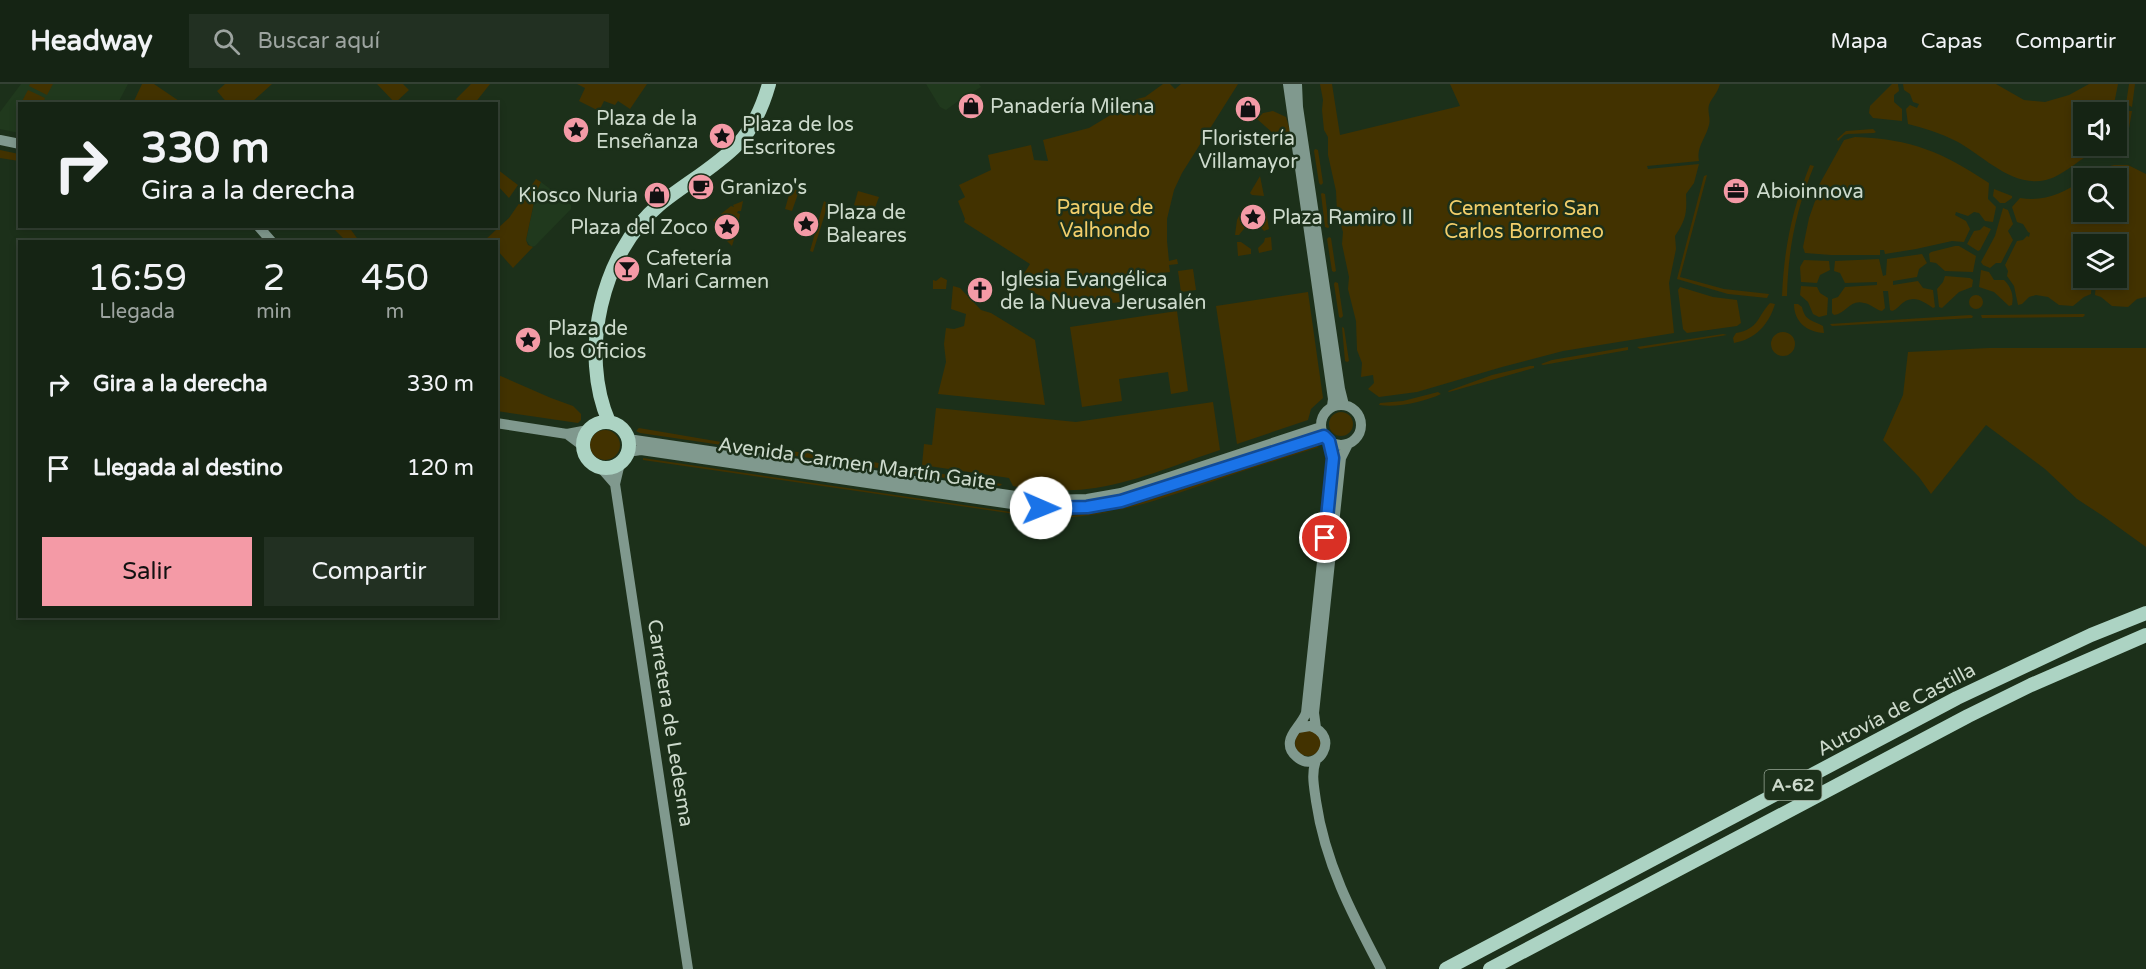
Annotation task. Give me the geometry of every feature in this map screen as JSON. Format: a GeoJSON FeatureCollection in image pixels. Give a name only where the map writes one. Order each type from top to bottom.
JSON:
{"type":"FeatureCollection","features":[{"type":"Feature","properties":{"kind":"highway"},"geometry":{"type":"LineString","coordinates":[[609,422],[602,405],[595,353],[596,330],[601,307],[623,249],[638,226],[658,206],[740,142],[756,117],[769,84]]}},
{"type":"Feature","properties":{"kind":"highway"},"geometry":{"type":"LineString","coordinates":[[591,428],[609,422],[620,427],[625,452],[614,466],[601,468],[588,460],[583,446],[583,440],[602,405]]}},
{"type":"Feature","properties":{"kind":"highway","name":"Autovía de Castilla"},"geometry":{"type":"LineString","coordinates":[[1446,969],[1957,699],[2071,644],[2146,613]]}},
{"type":"Feature","properties":{"kind":"highway","name":"Autovía de Castilla"},"geometry":{"type":"LineString","coordinates":[[1490,969],[1968,716],[2146,634]]}},
{"type":"Feature","properties":{"kind":"main road"},"geometry":{"type":"LineString","coordinates":[[1288,84],[1333,399],[1332,406],[1323,415],[1325,435],[1333,458],[1306,713],[1303,722],[1293,734],[1290,749],[1300,760],[1306,780],[1312,820],[1327,874],[1373,969]]}},
{"type":"Feature","properties":{"kind":"main road"},"geometry":{"type":"LineString","coordinates":[[1297,84],[1298,107],[1344,405]]}},
{"type":"Feature","properties":{"kind":"main road"},"geometry":{"type":"LineString","coordinates":[[0,140],[18,144]]}},
{"type":"Feature","properties":{"kind":"main road"},"geometry":{"type":"LineString","coordinates":[[260,228],[270,240]]}},
{"type":"Feature","properties":{"kind":"main road"},"geometry":{"type":"LineString","coordinates":[[1316,728],[1314,713],[1341,458],[1348,444],[1358,435],[1361,422],[1354,409],[1344,405],[1332,406]]}},
{"type":"Feature","properties":{"kind":"main road"},"geometry":{"type":"LineString","coordinates":[[498,423],[567,434],[591,428]]}},
{"type":"Feature","properties":{"kind":"main road"},"geometry":{"type":"LineString","coordinates":[[567,434],[583,446]]}},
{"type":"Feature","properties":{"kind":"main road"},"geometry":{"type":"LineString","coordinates":[[1325,435],[1338,445],[1348,444]]}},
{"type":"Feature","properties":{"kind":"main road","name":"Avenida Carmen Martín Gaite"},"geometry":{"type":"LineString","coordinates":[[625,452],[641,450],[1023,505],[1068,508],[1121,501],[1325,435]]}},
{"type":"Feature","properties":{"kind":"main road","name":"Carretera de Ledesma"},"geometry":{"type":"LineString","coordinates":[[625,452],[615,484],[688,969]]}},
{"type":"Feature","properties":{"kind":"main road"},"geometry":{"type":"LineString","coordinates":[[601,468],[615,484]]}},
{"type":"Feature","properties":{"kind":"main road"},"geometry":{"type":"LineString","coordinates":[[1298,728],[1304,726],[1316,728],[1325,740],[1322,755],[1316,760],[1312,770],[1318,817],[1330,861],[1355,919],[1381,969]]}},
{"type":"Feature","properties":{"kind":"main road"},"geometry":{"type":"LineString","coordinates":[[1300,760],[1316,760]]}},
{"type":"Feature","properties":{"kind":"shaded area"},"geometry":{"type":"Polygon","coordinates":[[[21,84],[128,84],[119,102],[18,102],[18,133],[0,129],[0,112],[21,84]]]}},
{"type":"Feature","properties":{"kind":"shaded area"},"geometry":{"type":"Polygon","coordinates":[[[926,84],[979,84],[981,87],[946,110],[940,107],[926,84]]]}},
{"type":"Feature","properties":{"kind":"shaded area"},"geometry":{"type":"Polygon","coordinates":[[[541,182],[571,205],[571,209],[535,246],[531,247],[526,240],[536,193],[541,182]]]}},
{"type":"Feature","properties":{"kind":"green space"},"geometry":{"type":"Polygon","coordinates":[[[30,84],[53,84],[47,95],[29,86],[30,84]]]}},
{"type":"Feature","properties":{"kind":"green space"},"geometry":{"type":"Polygon","coordinates":[[[142,84],[154,84],[181,102],[133,102],[142,84]]]}},
{"type":"Feature","properties":{"kind":"green space"},"geometry":{"type":"Polygon","coordinates":[[[225,84],[272,84],[252,102],[226,102],[217,91],[225,84]]]}},
{"type":"Feature","properties":{"kind":"green space"},"geometry":{"type":"Polygon","coordinates":[[[377,84],[403,84],[409,90],[394,102],[377,84]]]}},
{"type":"Feature","properties":{"kind":"green space"},"geometry":{"type":"Polygon","coordinates":[[[471,84],[490,84],[476,102],[459,102],[456,99],[471,84]]]}},
{"type":"Feature","properties":{"kind":"green space"},"geometry":{"type":"Polygon","coordinates":[[[577,84],[647,84],[630,109],[618,101],[615,105],[604,101],[599,111],[579,101],[585,88],[577,84]]]}},
{"type":"Feature","properties":{"kind":"green space","name":"Parque de Valhondo"},"geometry":{"type":"Polygon","coordinates":[[[1163,84],[1170,84],[1175,89],[1181,84],[1238,84],[1182,173],[1174,190],[1167,219],[1167,241],[1169,261],[1177,259],[1178,264],[1169,265],[1170,272],[1125,278],[1126,287],[1123,287],[1122,279],[1117,279],[1120,302],[1064,310],[1018,283],[1030,264],[964,222],[958,201],[965,197],[959,185],[991,170],[988,155],[1031,145],[1034,160],[1048,161],[1043,140],[1089,128],[1137,99],[1145,97],[1163,84]]]}},
{"type":"Feature","properties":{"kind":"green space","name":"Cementerio San Carlos Borromeo"},"geometry":{"type":"Polygon","coordinates":[[[1320,84],[1332,84],[1340,135],[1460,106],[1450,84],[1720,84],[1709,105],[1708,130],[1700,147],[1699,161],[1647,166],[1648,169],[1699,164],[1694,183],[1686,194],[1684,221],[1675,236],[1676,249],[1669,283],[1674,333],[1563,351],[1417,392],[1379,397],[1368,389],[1374,383],[1373,375],[1361,377],[1362,363],[1357,350],[1356,321],[1348,289],[1349,277],[1342,244],[1343,232],[1337,212],[1336,191],[1328,155],[1328,137],[1324,130],[1320,84]]]}},
{"type":"Feature","properties":{"kind":"green space"},"geometry":{"type":"Polygon","coordinates":[[[1892,84],[1898,84],[1899,91],[1894,95],[1894,102],[1902,109],[1902,121],[1873,118],[1869,113],[1870,106],[1892,84]]]}},
{"type":"Feature","properties":{"kind":"green space"},"geometry":{"type":"Polygon","coordinates":[[[1903,84],[1996,84],[2024,100],[2045,102],[2069,95],[2089,84],[2118,84],[2114,102],[2073,102],[2073,156],[2087,156],[2061,174],[2046,180],[2034,181],[2010,175],[1950,138],[1908,124],[1906,109],[1910,105],[1917,108],[1919,104],[1913,102],[1910,94],[1904,90],[1903,84]]]}},
{"type":"Feature","properties":{"kind":"green space"},"geometry":{"type":"Polygon","coordinates":[[[2129,84],[2135,84],[2132,107],[2126,102],[2129,84]]]}},
{"type":"Feature","properties":{"kind":"green space"},"geometry":{"type":"Polygon","coordinates":[[[28,90],[45,98],[43,102],[22,102],[28,90]]]}},
{"type":"Feature","properties":{"kind":"green space"},"geometry":{"type":"Polygon","coordinates":[[[1273,111],[1286,117],[1291,134],[1274,134],[1257,119],[1263,113],[1273,111]]]}},
{"type":"Feature","properties":{"kind":"green space"},"geometry":{"type":"Polygon","coordinates":[[[2127,111],[2132,111],[2127,140],[2127,111]]]}},
{"type":"Feature","properties":{"kind":"green space"},"geometry":{"type":"Polygon","coordinates":[[[1873,129],[1876,132],[1848,134],[1838,141],[1837,139],[1846,131],[1873,129]]]}},
{"type":"Feature","properties":{"kind":"green space"},"geometry":{"type":"Polygon","coordinates":[[[1855,137],[1910,144],[1941,155],[1972,172],[1989,183],[1988,199],[1996,207],[1993,222],[1985,221],[1979,213],[1974,212],[1968,216],[1956,212],[1955,215],[1966,221],[1970,229],[1964,242],[1952,241],[1885,254],[1884,250],[1880,250],[1880,255],[1805,253],[1803,247],[1809,218],[1819,190],[1826,193],[1828,189],[1819,185],[1844,140],[1855,137]]]}},
{"type":"Feature","properties":{"kind":"green space"},"geometry":{"type":"Polygon","coordinates":[[[1315,149],[1318,150],[1323,183],[1321,185],[1319,183],[1315,149]]]}},
{"type":"Feature","properties":{"kind":"green space"},"geometry":{"type":"Polygon","coordinates":[[[0,150],[18,154],[18,161],[0,158],[0,150]]]}},
{"type":"Feature","properties":{"kind":"green space"},"geometry":{"type":"Polygon","coordinates":[[[1810,165],[1814,166],[1802,198],[1791,246],[1787,296],[1782,296],[1790,229],[1810,165]]]}},
{"type":"Feature","properties":{"kind":"green space"},"geometry":{"type":"Polygon","coordinates":[[[2128,165],[2146,174],[2146,297],[2137,299],[2128,307],[2112,306],[2095,295],[2096,288],[2127,288],[2127,234],[2073,234],[2073,288],[2091,288],[2091,294],[2073,306],[2059,305],[2048,297],[2036,295],[2018,305],[2014,286],[2007,276],[2008,271],[2005,265],[2017,241],[2029,237],[2030,233],[2023,224],[2017,222],[2012,207],[2020,198],[2038,199],[2073,186],[2073,222],[2127,222],[2127,168],[2102,168],[2128,165]]]}},
{"type":"Feature","properties":{"kind":"green space"},"geometry":{"type":"Polygon","coordinates":[[[498,170],[518,185],[509,198],[498,186],[498,170]]]}},
{"type":"Feature","properties":{"kind":"green space"},"geometry":{"type":"Polygon","coordinates":[[[1707,175],[1680,277],[1724,289],[1769,294],[1767,298],[1728,294],[1677,279],[1704,176],[1707,175]]]}},
{"type":"Feature","properties":{"kind":"green space"},"geometry":{"type":"Polygon","coordinates":[[[1260,176],[1264,196],[1252,195],[1250,193],[1260,176]]]}},
{"type":"Feature","properties":{"kind":"green space"},"geometry":{"type":"Polygon","coordinates":[[[536,179],[541,182],[536,193],[526,240],[528,245],[533,247],[513,268],[498,251],[498,240],[486,239],[509,218],[536,179]]]}},
{"type":"Feature","properties":{"kind":"green space"},"geometry":{"type":"Polygon","coordinates":[[[791,188],[799,191],[792,211],[785,209],[791,188]]]}},
{"type":"Feature","properties":{"kind":"green space"},"geometry":{"type":"Polygon","coordinates":[[[1994,189],[2012,198],[2005,203],[2000,203],[1993,196],[1994,189]]]}},
{"type":"Feature","properties":{"kind":"green space"},"geometry":{"type":"Polygon","coordinates":[[[858,191],[879,197],[873,213],[854,205],[858,191]]]}},
{"type":"Feature","properties":{"kind":"green space"},"geometry":{"type":"Polygon","coordinates":[[[1322,193],[1325,194],[1328,228],[1325,227],[1322,193]]]}},
{"type":"Feature","properties":{"kind":"green space","name":"Plaza del Zoco"},"geometry":{"type":"Polygon","coordinates":[[[743,201],[741,211],[737,213],[740,214],[737,231],[734,230],[736,233],[732,246],[727,241],[731,237],[721,227],[720,230],[713,220],[722,216],[721,214],[731,206],[734,207],[733,205],[743,201]]]}},
{"type":"Feature","properties":{"kind":"green space"},"geometry":{"type":"Polygon","coordinates":[[[824,201],[828,204],[813,252],[810,251],[824,201]]]}},
{"type":"Feature","properties":{"kind":"green space"},"geometry":{"type":"Polygon","coordinates":[[[1244,206],[1251,210],[1247,225],[1239,235],[1235,235],[1237,220],[1244,206]]]}},
{"type":"Feature","properties":{"kind":"green space"},"geometry":{"type":"Polygon","coordinates":[[[2003,208],[2008,210],[2013,224],[2008,231],[2013,240],[2001,263],[1996,263],[1990,268],[1981,262],[1995,236],[2003,208]]]}},
{"type":"Feature","properties":{"kind":"green space"},"geometry":{"type":"Polygon","coordinates":[[[1266,211],[1269,229],[1264,231],[1254,223],[1257,213],[1266,211]]]}},
{"type":"Feature","properties":{"kind":"green space"},"geometry":{"type":"Polygon","coordinates":[[[1984,226],[1991,229],[1978,251],[1967,244],[1974,231],[1984,226]]]}},
{"type":"Feature","properties":{"kind":"green space"},"geometry":{"type":"Polygon","coordinates":[[[333,228],[350,228],[358,240],[345,240],[333,228]]]}},
{"type":"Feature","properties":{"kind":"green space"},"geometry":{"type":"Polygon","coordinates":[[[1271,237],[1272,250],[1259,253],[1258,248],[1265,238],[1271,237]]]}},
{"type":"Feature","properties":{"kind":"green space"},"geometry":{"type":"Polygon","coordinates":[[[1329,237],[1336,271],[1334,272],[1327,239],[1329,237]]]}},
{"type":"Feature","properties":{"kind":"green space"},"geometry":{"type":"Polygon","coordinates":[[[1237,242],[1251,249],[1251,254],[1238,256],[1237,242]]]}},
{"type":"Feature","properties":{"kind":"green space"},"geometry":{"type":"Polygon","coordinates":[[[1955,246],[1976,256],[1973,272],[1945,271],[1936,263],[1930,262],[1931,252],[1955,246]]]}},
{"type":"Feature","properties":{"kind":"green space"},"geometry":{"type":"Polygon","coordinates":[[[1922,254],[1927,263],[1919,269],[1917,277],[1893,281],[1893,285],[1918,281],[1923,288],[1933,290],[1935,307],[1912,299],[1892,311],[1888,291],[1883,291],[1885,308],[1882,311],[1859,302],[1838,314],[1832,313],[1832,299],[1838,297],[1845,287],[1877,285],[1877,282],[1845,283],[1840,273],[1834,271],[1835,261],[1879,259],[1883,276],[1886,275],[1887,259],[1922,254]]]}},
{"type":"Feature","properties":{"kind":"green space"},"geometry":{"type":"Polygon","coordinates":[[[1804,260],[1829,261],[1830,270],[1820,275],[1817,283],[1801,282],[1800,267],[1804,260]]]}},
{"type":"Feature","properties":{"kind":"green space"},"geometry":{"type":"Polygon","coordinates":[[[1193,269],[1196,290],[1181,292],[1178,271],[1193,269]]]}},
{"type":"Feature","properties":{"kind":"green space"},"geometry":{"type":"Polygon","coordinates":[[[1981,270],[1989,272],[1994,280],[2004,280],[2010,288],[2012,305],[2009,306],[1994,292],[1979,287],[1981,270]]]}},
{"type":"Feature","properties":{"kind":"green space"},"geometry":{"type":"Polygon","coordinates":[[[1945,276],[1973,280],[1972,287],[1959,292],[1942,308],[1939,307],[1937,289],[1945,276]]]}},
{"type":"Feature","properties":{"kind":"green space"},"geometry":{"type":"Polygon","coordinates":[[[941,277],[947,280],[946,289],[933,289],[933,280],[936,281],[941,277]]]}},
{"type":"Feature","properties":{"kind":"green space"},"geometry":{"type":"Polygon","coordinates":[[[1335,282],[1338,283],[1343,316],[1341,318],[1339,317],[1335,282]]]}},
{"type":"Feature","properties":{"kind":"green space"},"geometry":{"type":"Polygon","coordinates":[[[953,286],[960,288],[981,310],[991,313],[1035,340],[1045,405],[938,394],[946,362],[944,344],[946,328],[954,329],[964,326],[966,314],[951,309],[953,286]]]}},
{"type":"Feature","properties":{"kind":"green space"},"geometry":{"type":"Polygon","coordinates":[[[1801,286],[1817,287],[1820,293],[1828,298],[1827,315],[1819,317],[1813,314],[1808,302],[1800,295],[1801,286]]]}},
{"type":"Feature","properties":{"kind":"green space"},"geometry":{"type":"Polygon","coordinates":[[[1680,287],[1713,297],[1737,300],[1741,323],[1737,326],[1687,333],[1683,329],[1678,290],[1680,287]]]}},
{"type":"Feature","properties":{"kind":"green space"},"geometry":{"type":"Polygon","coordinates":[[[1308,292],[1323,398],[1311,409],[1308,420],[1237,444],[1216,306],[1308,292]]]}},
{"type":"Feature","properties":{"kind":"green space"},"geometry":{"type":"Polygon","coordinates":[[[1976,295],[1981,297],[1983,302],[1981,307],[1976,309],[1971,307],[1969,302],[1971,297],[1976,295]]]}},
{"type":"Feature","properties":{"kind":"green space"},"geometry":{"type":"Polygon","coordinates":[[[1770,303],[1775,304],[1760,330],[1749,338],[1734,343],[1733,338],[1736,333],[1749,329],[1757,322],[1770,303]]]}},
{"type":"Feature","properties":{"kind":"green space"},"geometry":{"type":"Polygon","coordinates":[[[1794,304],[1802,307],[1805,315],[1823,326],[1824,333],[1812,331],[1803,325],[1796,316],[1794,304]]]}},
{"type":"Feature","properties":{"kind":"green space"},"geometry":{"type":"Polygon","coordinates":[[[1177,311],[1188,391],[1171,394],[1168,372],[1119,379],[1122,401],[1082,407],[1070,327],[1177,311]]]}},
{"type":"Feature","properties":{"kind":"green space"},"geometry":{"type":"Polygon","coordinates":[[[2084,314],[2083,317],[1982,318],[1981,315],[2084,314]]]}},
{"type":"Feature","properties":{"kind":"green space"},"geometry":{"type":"Polygon","coordinates":[[[1973,316],[1972,318],[1832,326],[1830,324],[1973,316]]]}},
{"type":"Feature","properties":{"kind":"green space"},"geometry":{"type":"Polygon","coordinates":[[[1342,327],[1349,361],[1347,362],[1345,361],[1342,327]]]}},
{"type":"Feature","properties":{"kind":"green space"},"geometry":{"type":"Polygon","coordinates":[[[1783,332],[1788,333],[1794,339],[1794,349],[1788,355],[1783,356],[1778,355],[1772,349],[1771,344],[1772,339],[1778,333],[1783,332]]]}},
{"type":"Feature","properties":{"kind":"green space"},"geometry":{"type":"Polygon","coordinates":[[[1727,335],[1640,349],[1637,347],[1727,335]]]}},
{"type":"Feature","properties":{"kind":"green space"},"geometry":{"type":"Polygon","coordinates":[[[1628,347],[1628,350],[1541,364],[1552,360],[1628,347]]]}},
{"type":"Feature","properties":{"kind":"green space"},"geometry":{"type":"Polygon","coordinates":[[[1989,348],[2146,348],[2146,547],[2077,499],[2045,469],[1986,425],[1931,494],[1919,477],[1883,440],[1903,395],[1908,352],[1989,348]]]}},
{"type":"Feature","properties":{"kind":"green space"},"geometry":{"type":"Polygon","coordinates":[[[1530,366],[1534,368],[1448,391],[1492,375],[1530,366]]]}},
{"type":"Feature","properties":{"kind":"green space"},"geometry":{"type":"Polygon","coordinates":[[[498,375],[573,406],[581,414],[581,420],[578,423],[498,411],[498,375]]]}},
{"type":"Feature","properties":{"kind":"green space"},"geometry":{"type":"Polygon","coordinates":[[[1438,392],[1441,394],[1410,404],[1379,405],[1380,403],[1403,401],[1438,392]]]}},
{"type":"Feature","properties":{"kind":"green space"},"geometry":{"type":"Polygon","coordinates":[[[1213,402],[1220,450],[1138,478],[1104,486],[1068,490],[1031,489],[1013,486],[1009,478],[922,465],[924,444],[932,445],[936,408],[1076,422],[1213,402]]]}},
{"type":"Feature","properties":{"kind":"green space"},"geometry":{"type":"Polygon","coordinates":[[[1341,412],[1346,413],[1352,419],[1352,429],[1346,435],[1341,436],[1336,435],[1330,429],[1329,424],[1330,419],[1336,413],[1341,412]]]}},
{"type":"Feature","properties":{"kind":"green space"},"geometry":{"type":"Polygon","coordinates":[[[639,428],[745,446],[843,457],[1002,484],[1000,486],[640,433],[636,431],[639,428]]]}},
{"type":"Feature","properties":{"kind":"green space"},"geometry":{"type":"Polygon","coordinates":[[[605,430],[611,431],[619,439],[619,451],[611,459],[605,460],[599,459],[591,451],[590,445],[591,439],[599,431],[605,430]]]}},
{"type":"Feature","properties":{"kind":"green space"},"geometry":{"type":"Polygon","coordinates":[[[1315,445],[1319,447],[1153,501],[1118,510],[1315,445]]]}},
{"type":"Feature","properties":{"kind":"green space"},"geometry":{"type":"Polygon","coordinates":[[[643,458],[1032,515],[1070,516],[1113,511],[1089,515],[1043,518],[643,460],[643,458]]]}},
{"type":"Feature","properties":{"kind":"green space"},"geometry":{"type":"Polygon","coordinates":[[[1308,730],[1317,734],[1321,743],[1317,752],[1308,756],[1299,752],[1295,743],[1299,734],[1308,730]]]}},
{"type":"Feature","properties":{"kind":"place","name":"Panadería Milena"},"geometry":{"type":"Point","coordinates":[971,106]}},
{"type":"Feature","properties":{"kind":"place","name":"Floristería Villamayor"},"geometry":{"type":"Point","coordinates":[1248,109]}},
{"type":"Feature","properties":{"kind":"place","name":"Plaza de la Enseñanza"},"geometry":{"type":"Point","coordinates":[576,130]}},
{"type":"Feature","properties":{"kind":"place","name":"Plaza de los Escritores"},"geometry":{"type":"Point","coordinates":[722,136]}},
{"type":"Feature","properties":{"kind":"place","name":"Granizo's"},"geometry":{"type":"Point","coordinates":[701,187]}},
{"type":"Feature","properties":{"kind":"place","name":"Abioinnova"},"geometry":{"type":"Point","coordinates":[1736,191]}},
{"type":"Feature","properties":{"kind":"place","name":"Kiosco Nuria"},"geometry":{"type":"Point","coordinates":[657,195]}},
{"type":"Feature","properties":{"kind":"place","name":"Plaza Ramiro II"},"geometry":{"type":"Point","coordinates":[1253,217]}},
{"type":"Feature","properties":{"kind":"place","name":"Plaza de Baleares"},"geometry":{"type":"Point","coordinates":[806,224]}},
{"type":"Feature","properties":{"kind":"place","name":"Plaza del Zoco"},"geometry":{"type":"Point","coordinates":[727,227]}},
{"type":"Feature","properties":{"kind":"place","name":"Cafetería Mari Carmen"},"geometry":{"type":"Point","coordinates":[627,269]}},
{"type":"Feature","properties":{"kind":"place","name":"Iglesia Evangélica de la Nueva Jerusalén"},"geometry":{"type":"Point","coordinates":[980,290]}},
{"type":"Feature","properties":{"kind":"place","name":"Plaza de los Oficios"},"geometry":{"type":"Point","coordinates":[528,340]}},
{"type":"Feature","properties":{"kind":"route"},"geometry":{"type":"LineString","coordinates":[[1041,508],[1087,507],[1121,501],[1324,436],[1329,441],[1333,452],[1325,538]]}}]}
